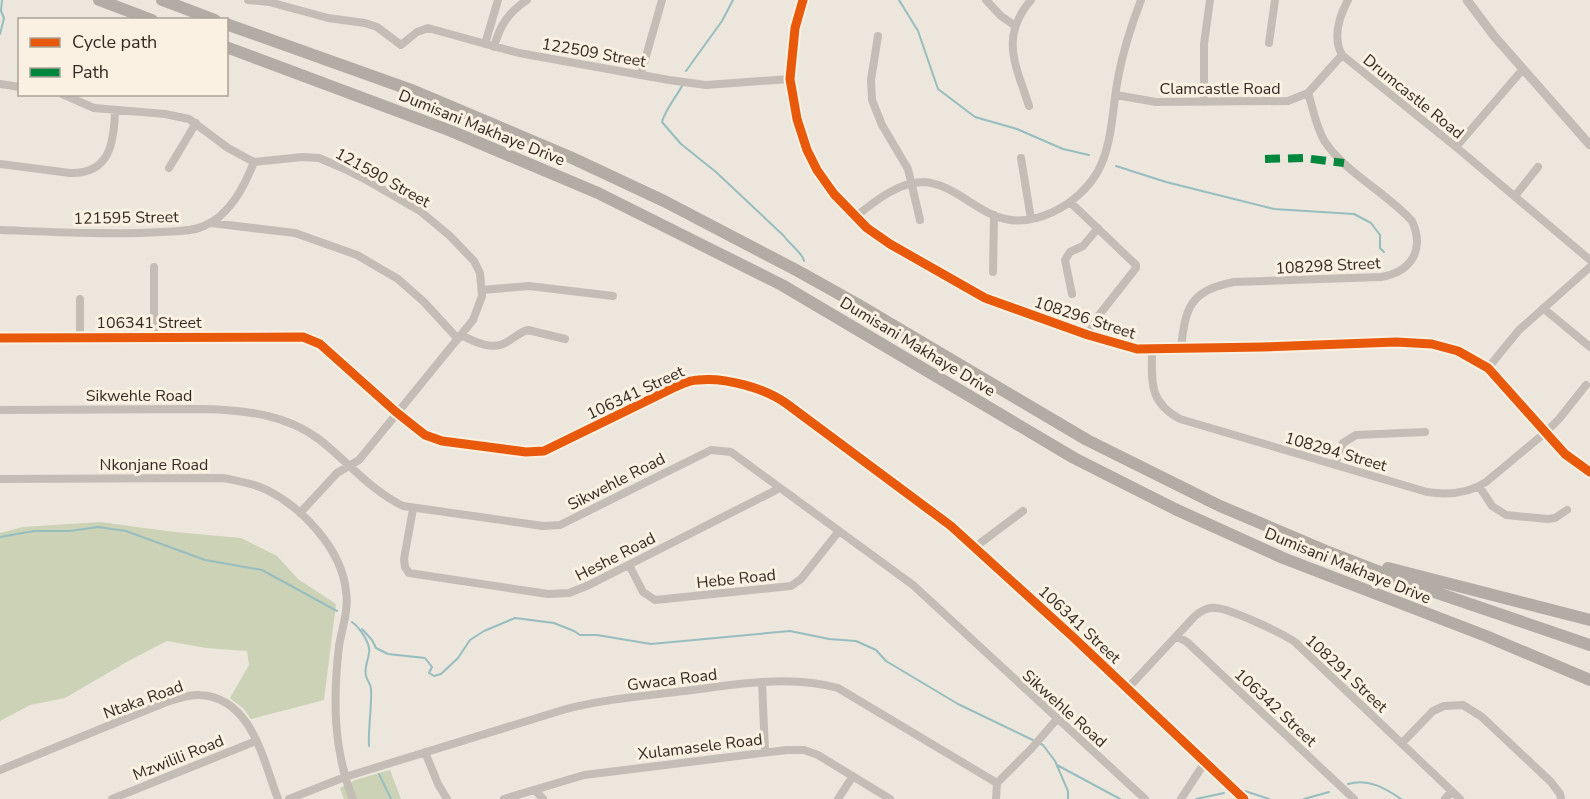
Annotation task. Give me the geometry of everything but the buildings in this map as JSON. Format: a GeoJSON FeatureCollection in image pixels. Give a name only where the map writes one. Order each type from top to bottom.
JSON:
{"type":"FeatureCollection","features":[{"type":"Feature","properties":{"kind":"main road"},"geometry":{"type":"LineString","coordinates":[[99,0],[147,18]]}},
{"type":"Feature","properties":{"kind":"main road"},"geometry":{"type":"LineString","coordinates":[[162,0],[210,18]]}},
{"type":"Feature","properties":{"kind":"main road","name":"Dumisani Makhaye Drive"},"geometry":{"type":"LineString","coordinates":[[228,25],[414,91],[570,157],[664,201],[847,298],[1088,440],[1220,506],[1326,552],[1411,584],[1590,645]]}},
{"type":"Feature","properties":{"kind":"main road","name":"Dumisani Makhaye Drive"},"geometry":{"type":"LineString","coordinates":[[228,48],[451,131],[598,193],[782,285],[1074,458],[1175,509],[1283,558],[1486,636],[1590,680]]}},
{"type":"Feature","properties":{"kind":"main road"},"geometry":{"type":"LineString","coordinates":[[1326,552],[1590,620]]}},
{"type":"Feature","properties":{"kind":"street","name":"122509 Street"},"geometry":{"type":"LineString","coordinates":[[248,0],[269,2],[328,18],[365,23],[377,27],[401,45],[417,32],[428,28],[494,47],[706,85],[790,79]]}},
{"type":"Feature","properties":{"kind":"street"},"geometry":{"type":"LineString","coordinates":[[485,44],[498,0]]}},
{"type":"Feature","properties":{"kind":"street"},"geometry":{"type":"LineString","coordinates":[[494,47],[498,32],[507,15],[527,0]]}},
{"type":"Feature","properties":{"kind":"street"},"geometry":{"type":"LineString","coordinates":[[641,74],[662,0]]}},
{"type":"Feature","properties":{"kind":"street","name":"108296 Street"},"geometry":{"type":"LineString","coordinates":[[803,0],[795,28],[790,79],[797,119],[807,150],[817,170],[834,194],[867,228],[890,244],[985,298],[1122,346],[1152,350],[1415,342],[1458,351],[1488,368],[1565,454],[1590,472]]}},
{"type":"Feature","properties":{"kind":"street"},"geometry":{"type":"LineString","coordinates":[[986,0],[1001,16],[1014,25]]}},
{"type":"Feature","properties":{"kind":"street"},"geometry":{"type":"LineString","coordinates":[[1029,106],[1014,58],[1012,42],[1014,25],[1031,0]]}},
{"type":"Feature","properties":{"kind":"street"},"geometry":{"type":"LineString","coordinates":[[855,217],[883,196],[912,183],[922,182],[940,186],[1005,219],[1031,219],[1070,202],[1092,179],[1104,158],[1124,46],[1141,0]]}},
{"type":"Feature","properties":{"kind":"street"},"geometry":{"type":"LineString","coordinates":[[1204,102],[1204,44],[1210,0]]}},
{"type":"Feature","properties":{"kind":"street"},"geometry":{"type":"LineString","coordinates":[[1269,44],[1275,0]]}},
{"type":"Feature","properties":{"kind":"street","name":"Drumcastle Road"},"geometry":{"type":"LineString","coordinates":[[1348,0],[1340,16],[1337,30],[1337,46],[1342,55],[1590,260]]}},
{"type":"Feature","properties":{"kind":"street"},"geometry":{"type":"LineString","coordinates":[[1467,0],[1522,69],[1590,145]]}},
{"type":"Feature","properties":{"kind":"street"},"geometry":{"type":"LineString","coordinates":[[878,36],[871,74],[872,100],[882,125],[904,160],[912,183],[920,220]]}},
{"type":"Feature","properties":{"kind":"street"},"geometry":{"type":"LineString","coordinates":[[1308,93],[1342,55]]}},
{"type":"Feature","properties":{"kind":"street"},"geometry":{"type":"LineString","coordinates":[[1456,147],[1522,69]]}},
{"type":"Feature","properties":{"kind":"street"},"geometry":{"type":"LineString","coordinates":[[0,84],[18,87]]}},
{"type":"Feature","properties":{"kind":"street","name":"Clamcastle Road"},"geometry":{"type":"LineString","coordinates":[[1116,94],[1156,102],[1204,102],[1288,101],[1308,93]]}},
{"type":"Feature","properties":{"kind":"street","name":"108298 Street"},"geometry":{"type":"LineString","coordinates":[[1180,349],[1188,310],[1204,292],[1216,285],[1234,282],[1381,277],[1401,271],[1413,259],[1417,242],[1412,221],[1344,163],[1326,143],[1321,135],[1308,93]]}},
{"type":"Feature","properties":{"kind":"street"},"geometry":{"type":"LineString","coordinates":[[66,96],[86,106],[189,119],[228,148],[254,162]]}},
{"type":"Feature","properties":{"kind":"street"},"geometry":{"type":"LineString","coordinates":[[0,164],[80,174],[92,171],[106,158],[111,147],[115,111]]}},
{"type":"Feature","properties":{"kind":"street"},"geometry":{"type":"LineString","coordinates":[[169,168],[196,123]]}},
{"type":"Feature","properties":{"kind":"street","name":"121590 Street"},"geometry":{"type":"LineString","coordinates":[[254,162],[302,157],[319,158],[370,182],[420,211],[456,242],[474,261],[480,273],[482,290]]}},
{"type":"Feature","properties":{"kind":"street"},"geometry":{"type":"LineString","coordinates":[[1021,158],[1031,219]]}},
{"type":"Feature","properties":{"kind":"street","name":"121595 Street"},"geometry":{"type":"LineString","coordinates":[[0,230],[153,232],[193,229],[210,223],[235,200],[254,162]]}},
{"type":"Feature","properties":{"kind":"street"},"geometry":{"type":"LineString","coordinates":[[1515,196],[1538,167]]}},
{"type":"Feature","properties":{"kind":"street"},"geometry":{"type":"LineString","coordinates":[[1070,202],[1135,262],[1136,268],[1099,315],[1088,334]]}},
{"type":"Feature","properties":{"kind":"street"},"geometry":{"type":"LineString","coordinates":[[993,272],[994,215]]}},
{"type":"Feature","properties":{"kind":"street"},"geometry":{"type":"LineString","coordinates":[[210,223],[295,234],[357,255],[390,273],[460,337],[495,347],[528,330],[565,339]]}},
{"type":"Feature","properties":{"kind":"street"},"geometry":{"type":"LineString","coordinates":[[1072,294],[1065,260],[1070,252],[1083,246],[1098,228]]}},
{"type":"Feature","properties":{"kind":"street","name":"106341 Street"},"geometry":{"type":"LineString","coordinates":[[154,267],[154,337]]}},
{"type":"Feature","properties":{"kind":"street"},"geometry":{"type":"LineString","coordinates":[[1488,368],[1519,330],[1590,267]]}},
{"type":"Feature","properties":{"kind":"street"},"geometry":{"type":"LineString","coordinates":[[300,513],[337,473],[359,460],[396,412],[460,337],[478,309],[482,290],[529,285],[613,296]]}},
{"type":"Feature","properties":{"kind":"street"},"geometry":{"type":"LineString","coordinates":[[80,299],[80,338]]}},
{"type":"Feature","properties":{"kind":"street"},"geometry":{"type":"LineString","coordinates":[[1543,308],[1590,347]]}},
{"type":"Feature","properties":{"kind":"street","name":"106341 Street"},"geometry":{"type":"LineString","coordinates":[[0,338],[294,336],[309,338],[320,344],[417,431],[435,439],[537,453],[699,379],[760,388],[778,397],[951,526],[1244,799]]}},
{"type":"Feature","properties":{"kind":"street","name":"108294 Street"},"geometry":{"type":"LineString","coordinates":[[1152,350],[1155,390],[1163,408],[1180,419],[1427,492],[1441,494],[1454,494],[1479,486],[1546,432],[1586,385]]}},
{"type":"Feature","properties":{"kind":"street","name":"Sikwehle Road"},"geometry":{"type":"LineString","coordinates":[[0,410],[202,408],[261,414],[310,433],[384,496],[413,509],[543,526],[560,525],[692,458],[716,449],[731,452],[914,585],[1146,799]]}},
{"type":"Feature","properties":{"kind":"street"},"geometry":{"type":"LineString","coordinates":[[1335,464],[1343,443],[1356,435],[1425,432]]}},
{"type":"Feature","properties":{"kind":"street","name":"Nkonjane Road"},"geometry":{"type":"LineString","coordinates":[[0,479],[223,478],[250,483],[267,490],[300,513],[325,542],[338,562],[346,592],[334,704],[345,777],[353,799]]}},
{"type":"Feature","properties":{"kind":"street"},"geometry":{"type":"LineString","coordinates":[[1479,486],[1492,506],[1506,515],[1548,519],[1555,518],[1567,510]]}},
{"type":"Feature","properties":{"kind":"street","name":"Heshe Road"},"geometry":{"type":"LineString","coordinates":[[413,509],[404,560],[405,567],[412,574],[560,595],[589,585],[780,488]]}},
{"type":"Feature","properties":{"kind":"street"},"geometry":{"type":"LineString","coordinates":[[975,547],[1023,511]]}},
{"type":"Feature","properties":{"kind":"street","name":"Hebe Road"},"geometry":{"type":"LineString","coordinates":[[629,565],[643,592],[656,600],[791,586],[801,579],[839,531]]}},
{"type":"Feature","properties":{"kind":"street","name":"108291 Street"},"geometry":{"type":"LineString","coordinates":[[1127,689],[1203,610],[1216,607],[1275,631],[1298,645],[1460,799]]}},
{"type":"Feature","properties":{"kind":"street","name":"106342 Street"},"geometry":{"type":"LineString","coordinates":[[1178,637],[1187,642],[1354,799]]}},
{"type":"Feature","properties":{"kind":"street","name":"Gwaca Road"},"geometry":{"type":"LineString","coordinates":[[289,799],[345,777],[505,726],[596,702],[762,682],[800,681],[838,688],[997,783]]}},
{"type":"Feature","properties":{"kind":"street"},"geometry":{"type":"LineString","coordinates":[[762,682],[765,751]]}},
{"type":"Feature","properties":{"kind":"street","name":"Ntaka Road"},"geometry":{"type":"LineString","coordinates":[[0,770],[165,703],[188,696],[211,696],[233,706],[247,722],[278,799]]}},
{"type":"Feature","properties":{"kind":"street"},"geometry":{"type":"LineString","coordinates":[[1402,743],[1433,711],[1444,706],[1463,705],[1482,717],[1543,774],[1560,794],[1561,799]]}},
{"type":"Feature","properties":{"kind":"street"},"geometry":{"type":"LineString","coordinates":[[996,799],[997,783],[1057,719]]}},
{"type":"Feature","properties":{"kind":"street","name":"Mzwilili Road"},"geometry":{"type":"LineString","coordinates":[[111,799],[256,741]]}},
{"type":"Feature","properties":{"kind":"street","name":"Xulamasele Road"},"geometry":{"type":"LineString","coordinates":[[504,799],[584,775],[765,751],[807,751],[818,755],[890,799]]}},
{"type":"Feature","properties":{"kind":"street"},"geometry":{"type":"LineString","coordinates":[[425,752],[447,799]]}},
{"type":"Feature","properties":{"kind":"street"},"geometry":{"type":"LineString","coordinates":[[1181,799],[1205,762]]}},
{"type":"Feature","properties":{"kind":"street"},"geometry":{"type":"LineString","coordinates":[[838,799],[853,776]]}},
{"type":"Feature","properties":{"kind":"street"},"geometry":{"type":"LineString","coordinates":[[535,790],[543,799]]}},
{"type":"Feature","properties":{"kind":"street"},"geometry":{"type":"LineString","coordinates":[[1445,799],[1452,791]]}},
{"type":"Feature","properties":{"kind":"green space"},"geometry":{"type":"Polygon","coordinates":[[[100,522],[241,538],[277,556],[298,579],[336,604],[324,700],[251,719],[244,709],[230,698],[249,665],[247,651],[206,648],[167,641],[65,698],[30,705],[0,721],[0,533],[23,527],[100,522]]]}},
{"type":"Feature","properties":{"kind":"green space"},"geometry":{"type":"Polygon","coordinates":[[[390,770],[401,799],[344,799],[340,788],[355,780],[390,770]]]}},
{"type":"Feature","properties":{"kind":"waterway"},"geometry":{"type":"LineString","coordinates":[[0,34],[4,18],[1,11],[2,0]]}},
{"type":"Feature","properties":{"kind":"waterway"},"geometry":{"type":"LineString","coordinates":[[686,71],[722,21],[733,0]]}},
{"type":"Feature","properties":{"kind":"waterway"},"geometry":{"type":"LineString","coordinates":[[899,0],[918,31],[938,89],[975,117],[1017,129],[1063,149],[1089,155]]}},
{"type":"Feature","properties":{"kind":"waterway"},"geometry":{"type":"LineString","coordinates":[[682,86],[662,122],[681,144],[716,172],[784,236],[804,261]]}},
{"type":"Feature","properties":{"kind":"waterway"},"geometry":{"type":"LineString","coordinates":[[1116,166],[1166,182],[1274,209],[1354,214],[1371,223],[1380,235],[1380,248],[1384,252]]}},
{"type":"Feature","properties":{"kind":"waterway"},"geometry":{"type":"LineString","coordinates":[[0,537],[34,531],[70,531],[98,527],[126,531],[205,560],[262,570],[337,611]]}},
{"type":"Feature","properties":{"kind":"waterway"},"geometry":{"type":"LineString","coordinates":[[362,629],[376,648],[388,654],[425,658],[432,667],[429,673],[434,676],[441,674],[458,658],[470,640],[484,631],[515,618],[554,623],[580,635],[597,635],[651,644],[790,631],[829,639],[856,641],[876,650],[886,661],[958,704],[1043,745],[1055,761],[1068,791],[1068,799]]}},
{"type":"Feature","properties":{"kind":"waterway"},"geometry":{"type":"LineString","coordinates":[[352,622],[364,636],[369,649],[365,669],[371,689],[369,746]]}},
{"type":"Feature","properties":{"kind":"waterway"},"geometry":{"type":"LineString","coordinates":[[1057,765],[1120,799]]}},
{"type":"Feature","properties":{"kind":"waterway"},"geometry":{"type":"LineString","coordinates":[[379,774],[391,799]]}},
{"type":"Feature","properties":{"kind":"waterway"},"geometry":{"type":"LineString","coordinates":[[1348,784],[1369,783],[1401,799]]}},
{"type":"Feature","properties":{"kind":"waterway"},"geometry":{"type":"LineString","coordinates":[[1245,791],[1269,799]]}},
{"type":"Feature","properties":{"kind":"waterway"},"geometry":{"type":"LineString","coordinates":[[1304,799],[1329,792]]}},
{"type":"Feature","properties":{"kind":"waterway"},"geometry":{"type":"LineString","coordinates":[[1196,799],[1224,793]]}},
{"type":"Feature","properties":{"kind":"marked path"},"geometry":{"type":"LineString","coordinates":[[1265,159],[1304,158],[1344,163]]}},
{"type":"Feature","properties":{"kind":"cycle path"},"geometry":{"type":"LineString","coordinates":[[803,0],[795,28],[790,79],[797,119],[807,150],[817,170],[834,194],[867,228],[890,244],[985,298],[1088,335],[1137,349],[1396,342],[1432,344],[1458,351],[1488,368],[1565,454],[1590,472]]}},
{"type":"Feature","properties":{"kind":"cycle path"},"geometry":{"type":"LineString","coordinates":[[0,338],[303,337],[320,344],[425,435],[442,441],[526,452],[544,451],[689,381],[720,380],[768,393],[787,404],[951,526],[1073,637],[1244,799]]}}]}
